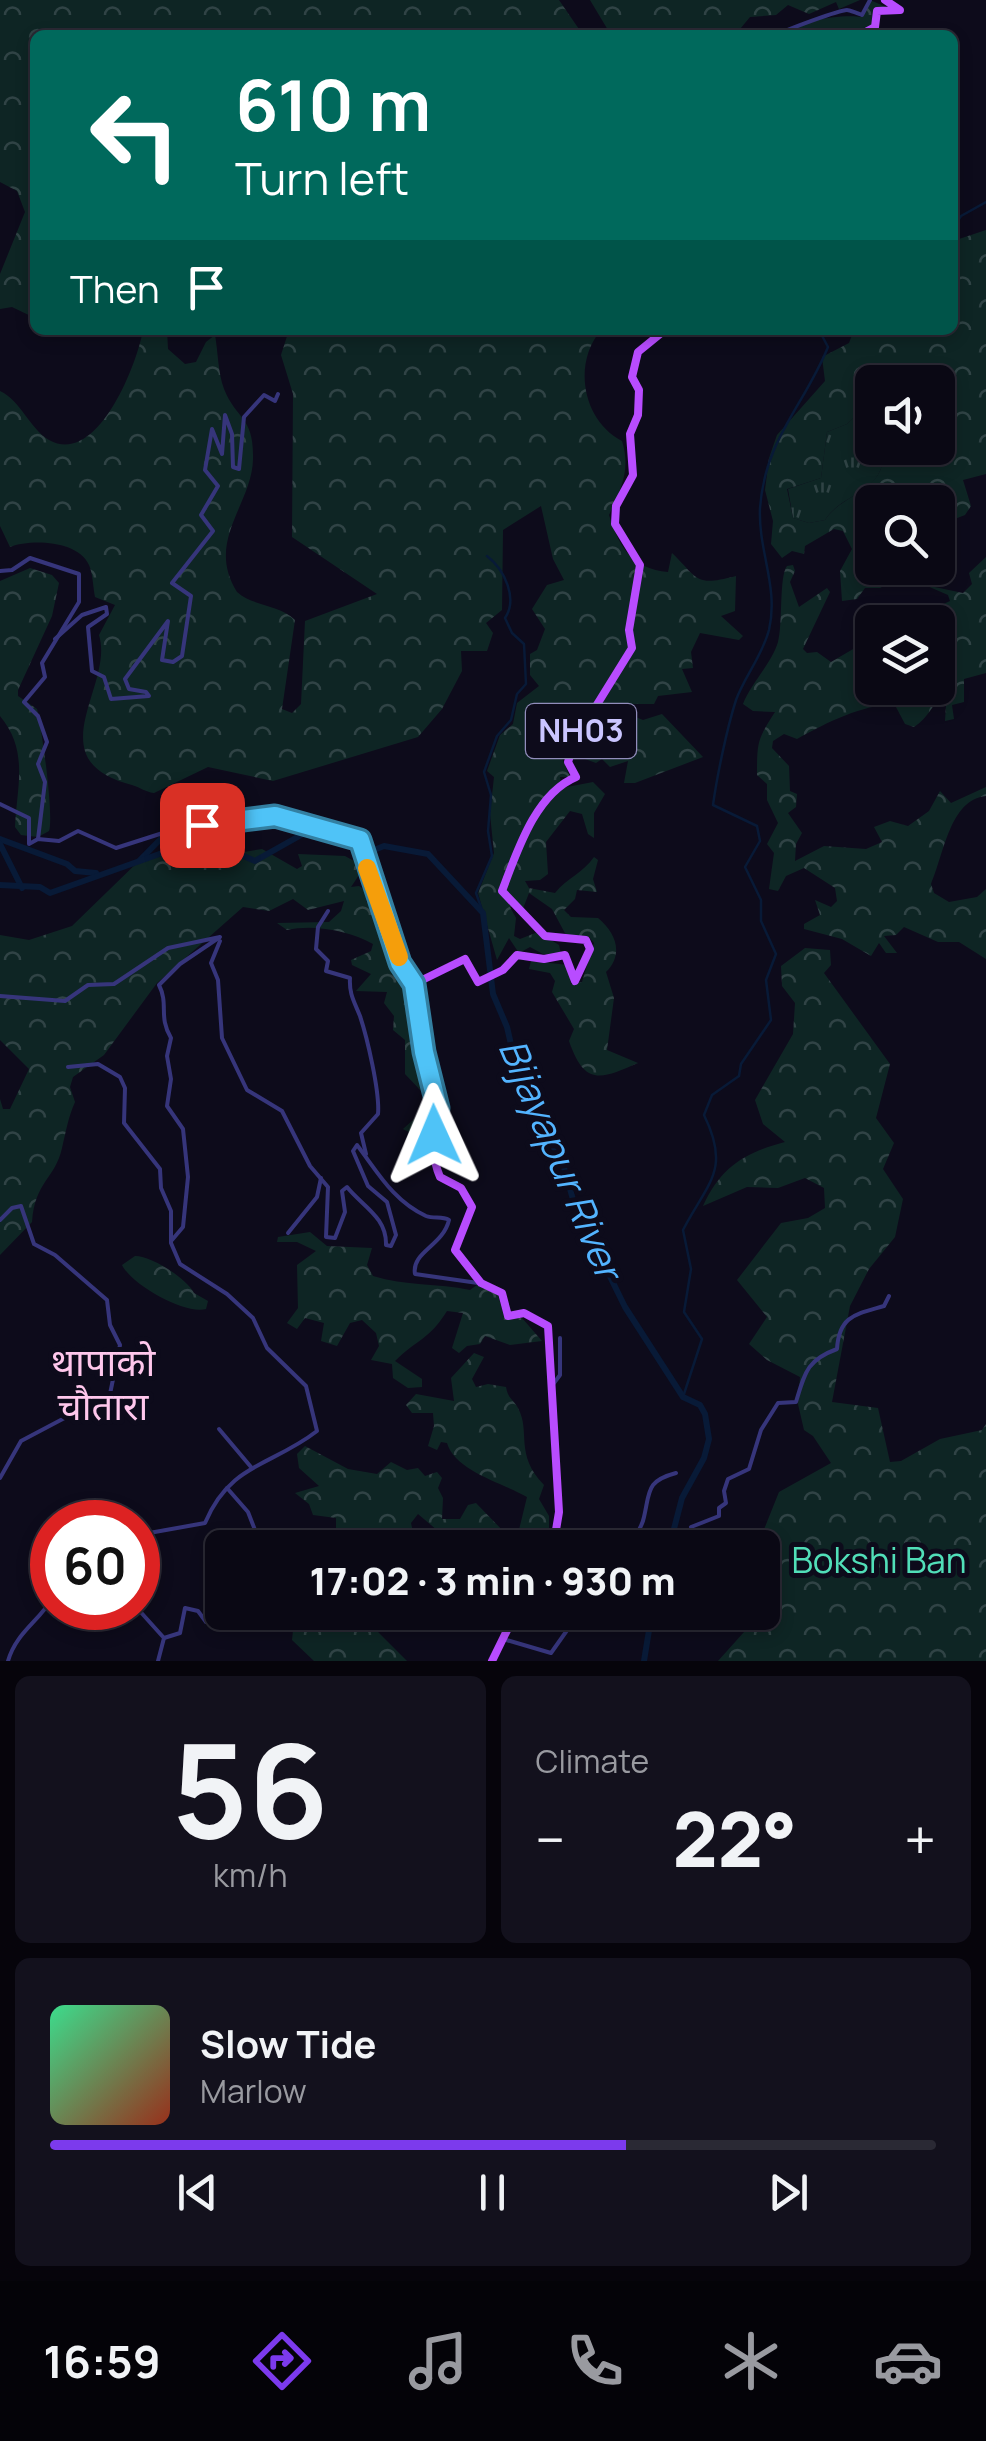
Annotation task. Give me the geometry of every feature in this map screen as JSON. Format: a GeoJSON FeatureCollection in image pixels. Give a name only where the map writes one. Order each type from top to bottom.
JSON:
{"type":"FeatureCollection","features":[{"type":"Feature","properties":{"kind":"main road"},"geometry":{"type":"LineString","coordinates":[[869,30],[875,27],[878,12],[900,10],[885,0]]}},
{"type":"Feature","properties":{"kind":"main road","name":"NH03"},"geometry":{"type":"LineString","coordinates":[[414,984],[465,959],[480,982],[501,972],[517,955],[544,959],[565,956],[571,980],[577,980],[590,949],[586,940],[546,936],[515,909],[502,890],[542,804],[558,785],[576,777],[568,762],[576,740],[632,648],[630,630],[640,565],[616,524],[616,506],[633,475],[630,434],[638,415],[639,390],[632,377],[638,352],[659,335]]}},
{"type":"Feature","properties":{"kind":"main road"},"geometry":{"type":"LineString","coordinates":[[414,984],[424,1052],[438,1108],[431,1150],[440,1176],[461,1188],[471,1204],[470,1216],[454,1246],[480,1283],[502,1292],[508,1316],[524,1313],[548,1326],[554,1383],[559,1512],[556,1530]]}},
{"type":"Feature","properties":{"kind":"main road"},"geometry":{"type":"LineString","coordinates":[[492,1661],[508,1630]]}},
{"type":"Feature","properties":{"kind":"street"},"geometry":{"type":"LineString","coordinates":[[787,30],[801,22],[821,22],[833,13],[850,9],[862,15],[870,0]]}},
{"type":"Feature","properties":{"kind":"street"},"geometry":{"type":"LineString","coordinates":[[55,639],[82,615],[106,607],[104,616],[88,627],[92,671],[104,677],[111,699],[150,696],[130,690],[125,680],[168,622],[162,660],[173,662],[182,656],[190,596],[172,583],[213,531],[201,518],[218,486],[205,470],[212,429],[222,454],[225,414],[232,434],[234,467],[239,469],[247,411],[264,395],[274,401],[278,394]]}},
{"type":"Feature","properties":{"kind":"street"},"geometry":{"type":"LineString","coordinates":[[0,571],[12,570],[30,558],[79,574],[78,602],[42,663],[45,677],[24,702],[38,716],[47,742],[38,764],[45,782],[38,840]]}},
{"type":"Feature","properties":{"kind":"street"},"geometry":{"type":"LineString","coordinates":[[0,804],[30,818],[28,844],[38,840],[60,841],[78,831],[116,848],[163,832],[275,816],[353,836],[360,840],[400,963],[414,984]]}},
{"type":"Feature","properties":{"kind":"street"},"geometry":{"type":"LineString","coordinates":[[328,911],[318,927],[316,948],[328,962],[326,971],[350,978],[348,992],[367,1040],[378,1092],[378,1114],[360,1137],[368,1162]]}},
{"type":"Feature","properties":{"kind":"street"},"geometry":{"type":"LineString","coordinates":[[0,996],[65,1001],[88,985],[114,984],[168,948],[212,936],[220,941]]}},
{"type":"Feature","properties":{"kind":"street"},"geometry":{"type":"LineString","coordinates":[[220,941],[211,963],[218,980],[224,1042],[247,1090],[282,1111],[310,1166],[321,1178],[330,1198],[327,1238],[335,1238],[346,1212],[342,1191],[346,1187],[373,1211],[390,1246],[396,1235],[396,1223],[382,1195],[368,1186],[354,1147],[360,1147],[376,1176],[404,1201],[425,1215],[450,1220],[438,1244],[413,1266],[415,1274],[480,1283]]}},
{"type":"Feature","properties":{"kind":"street"},"geometry":{"type":"LineString","coordinates":[[170,1243],[183,1226],[188,1177],[183,1129],[167,1106],[171,1079],[166,1056],[171,1038],[162,1022],[165,998],[159,986],[180,964],[220,941]]}},
{"type":"Feature","properties":{"kind":"street"},"geometry":{"type":"LineString","coordinates":[[68,1067],[98,1064],[122,1079],[124,1123],[160,1169],[161,1188],[171,1210],[170,1243],[180,1264],[227,1294],[253,1318],[267,1348],[306,1386],[317,1430],[296,1447],[251,1467],[225,1487],[205,1523],[160,1531]]}},
{"type":"Feature","properties":{"kind":"street"},"geometry":{"type":"LineString","coordinates":[[288,1232],[316,1197],[321,1178]]}},
{"type":"Feature","properties":{"kind":"street"},"geometry":{"type":"LineString","coordinates":[[0,1220],[12,1208],[21,1206],[34,1244],[55,1256],[108,1300],[110,1325],[120,1345],[110,1394],[20,1441],[0,1478]]}},
{"type":"Feature","properties":{"kind":"street"},"geometry":{"type":"LineString","coordinates":[[691,1527],[720,1516],[719,1508],[726,1503],[728,1478],[747,1473],[754,1462],[764,1423],[778,1403],[796,1402],[804,1373],[822,1352],[837,1349],[842,1325],[853,1312],[884,1306],[889,1296]]}},
{"type":"Feature","properties":{"kind":"street"},"geometry":{"type":"LineString","coordinates":[[554,1383],[560,1375],[560,1338]]}},
{"type":"Feature","properties":{"kind":"street"},"geometry":{"type":"LineString","coordinates":[[219,1429],[251,1467]]}},
{"type":"Feature","properties":{"kind":"street"},"geometry":{"type":"LineString","coordinates":[[637,1530],[653,1481],[676,1474]]}},
{"type":"Feature","properties":{"kind":"street"},"geometry":{"type":"LineString","coordinates":[[225,1487],[248,1512],[255,1530]]}},
{"type":"Feature","properties":{"kind":"street"},"geometry":{"type":"LineString","coordinates":[[164,1638],[180,1632],[185,1608],[198,1611],[205,1621]]}},
{"type":"Feature","properties":{"kind":"street"},"geometry":{"type":"LineString","coordinates":[[8,1661],[22,1630],[30,1624]]}},
{"type":"Feature","properties":{"kind":"street"},"geometry":{"type":"LineString","coordinates":[[157,1630],[164,1638]]}},
{"type":"Feature","properties":{"kind":"street"},"geometry":{"type":"LineString","coordinates":[[504,1639],[551,1653],[567,1630]]}},
{"type":"Feature","properties":{"kind":"street"},"geometry":{"type":"LineString","coordinates":[[158,1661],[164,1638]]}},
{"type":"Feature","properties":{"kind":"green space"},"geometry":{"type":"Polygon","coordinates":[[[0,0],[559,0],[580,30],[30,30],[30,316],[12,307],[0,309],[0,274],[25,212],[17,191],[0,182],[0,0]]]}},
{"type":"Feature","properties":{"kind":"green space"},"geometry":{"type":"Polygon","coordinates":[[[590,0],[860,0],[839,9],[836,2],[809,14],[788,5],[776,15],[750,17],[739,30],[608,30],[590,0]]]}},
{"type":"Feature","properties":{"kind":"green space"},"geometry":{"type":"Polygon","coordinates":[[[870,0],[886,7],[874,18],[869,30],[787,30],[819,20],[861,17],[870,0]]]}},
{"type":"Feature","properties":{"kind":"green space"},"geometry":{"type":"Polygon","coordinates":[[[986,230],[986,474],[963,480],[971,506],[965,515],[955,519],[955,485],[868,485],[881,465],[955,465],[955,365],[855,365],[855,416],[827,432],[821,478],[787,489],[793,518],[809,523],[825,520],[855,494],[855,585],[885,585],[865,588],[857,599],[842,601],[840,571],[852,549],[843,531],[834,529],[805,546],[804,554],[792,551],[782,558],[771,544],[773,521],[765,490],[777,435],[825,381],[822,357],[849,343],[852,335],[958,335],[958,239],[986,230]]]}},
{"type":"Feature","properties":{"kind":"green space"},"geometry":{"type":"Polygon","coordinates":[[[142,335],[167,335],[168,349],[185,364],[196,362],[206,342],[215,335],[224,389],[248,426],[253,445],[251,476],[228,540],[228,574],[244,597],[295,620],[282,709],[292,713],[301,704],[305,621],[377,594],[292,537],[293,394],[281,355],[287,335],[598,335],[587,359],[586,391],[598,420],[622,441],[625,451],[623,479],[609,515],[617,537],[636,561],[656,570],[668,572],[672,553],[698,578],[712,581],[736,576],[735,611],[721,616],[743,636],[739,640],[700,633],[691,652],[693,668],[682,669],[692,692],[658,696],[654,704],[616,704],[618,710],[643,720],[662,714],[703,757],[635,783],[624,783],[628,761],[610,767],[602,759],[596,763],[566,752],[561,756],[570,777],[560,777],[562,788],[593,782],[605,794],[594,813],[594,838],[588,834],[582,814],[570,811],[546,842],[548,874],[540,880],[525,881],[529,888],[555,893],[594,857],[598,860],[593,879],[597,892],[577,890],[575,899],[564,910],[571,917],[598,918],[613,937],[615,958],[606,972],[614,998],[607,1050],[638,1063],[604,1075],[588,1072],[581,1066],[569,1041],[574,1029],[552,992],[555,981],[550,973],[529,969],[531,961],[568,965],[571,984],[582,982],[594,943],[589,937],[566,935],[552,909],[529,893],[522,911],[517,905],[510,907],[516,918],[514,936],[520,939],[538,932],[559,945],[561,954],[543,954],[530,947],[519,953],[509,938],[497,960],[478,893],[494,853],[490,814],[494,777],[487,771],[500,735],[513,724],[517,703],[539,686],[530,675],[530,654],[537,650],[545,629],[532,609],[547,585],[564,580],[553,559],[541,506],[503,530],[502,610],[486,623],[493,633],[487,651],[461,651],[462,671],[442,709],[418,737],[273,781],[208,767],[154,793],[103,773],[88,758],[83,740],[101,655],[99,635],[115,605],[95,597],[89,565],[75,551],[41,543],[10,547],[0,526],[0,391],[49,440],[67,444],[83,439],[112,408],[142,335]]]}},
{"type":"Feature","properties":{"kind":"green space"},"geometry":{"type":"Polygon","coordinates":[[[855,416],[855,465],[881,465],[878,475],[868,485],[855,485],[855,494],[825,520],[809,523],[793,518],[788,489],[821,478],[827,432],[855,416]]]}},
{"type":"Feature","properties":{"kind":"green space"},"geometry":{"type":"Polygon","coordinates":[[[986,557],[986,673],[964,679],[964,702],[955,704],[955,605],[941,605],[950,601],[948,595],[925,585],[963,593],[972,584],[969,573],[986,557]]]}},
{"type":"Feature","properties":{"kind":"green space"},"geometry":{"type":"Polygon","coordinates":[[[793,565],[795,571],[790,582],[799,607],[827,588],[830,592],[803,649],[807,653],[817,652],[831,662],[855,648],[855,705],[934,705],[914,727],[905,724],[896,707],[874,707],[846,715],[797,739],[784,734],[773,741],[772,748],[789,766],[790,791],[797,794],[796,807],[788,813],[802,833],[796,844],[795,861],[824,846],[866,849],[882,842],[874,827],[890,821],[908,826],[929,811],[940,791],[951,803],[986,787],[986,796],[974,799],[956,817],[931,884],[934,893],[949,902],[977,897],[986,889],[986,959],[959,942],[938,942],[904,927],[896,935],[884,936],[897,953],[886,953],[879,943],[871,956],[842,939],[804,929],[804,924],[820,915],[815,900],[831,907],[837,901],[835,888],[804,868],[786,876],[778,891],[769,889],[774,853],[767,844],[778,823],[767,800],[767,784],[757,775],[757,763],[760,741],[775,712],[753,711],[743,704],[778,642],[787,566],[793,565]]]}},
{"type":"Feature","properties":{"kind":"green space"},"geometry":{"type":"Polygon","coordinates":[[[30,568],[52,575],[59,583],[52,616],[18,690],[18,696],[37,709],[44,753],[50,823],[49,831],[38,837],[21,835],[15,827],[18,755],[0,716],[0,581],[30,568]]]}},
{"type":"Feature","properties":{"kind":"green space"},"geometry":{"type":"Polygon","coordinates":[[[946,705],[952,705],[954,719],[945,721],[946,705]]]}},
{"type":"Feature","properties":{"kind":"green space"},"geometry":{"type":"Polygon","coordinates":[[[262,849],[297,869],[302,866],[298,854],[345,856],[361,865],[351,887],[359,886],[370,894],[366,901],[394,947],[413,999],[421,1035],[416,1045],[422,1047],[436,1111],[431,1138],[426,1141],[403,1129],[423,1111],[424,1094],[405,1074],[405,1040],[393,1030],[394,1016],[384,1003],[387,992],[356,991],[371,974],[352,965],[351,960],[371,951],[373,944],[343,932],[320,928],[287,930],[277,923],[329,922],[341,911],[344,901],[308,910],[293,899],[269,911],[243,907],[157,983],[104,1055],[73,1077],[70,1087],[75,1102],[59,1158],[37,1198],[32,1222],[0,1255],[0,1099],[3,1109],[10,1109],[29,1069],[0,1040],[0,935],[29,940],[72,926],[144,856],[163,853],[181,859],[209,858],[262,849]]]}},
{"type":"Feature","properties":{"kind":"green space","name":"Bokshi Ban"},"geometry":{"type":"Polygon","coordinates":[[[805,948],[830,950],[831,965],[824,973],[890,1064],[876,1118],[894,1143],[883,1169],[903,1199],[895,1237],[869,1269],[850,1306],[832,1402],[878,1408],[890,1462],[901,1461],[940,1439],[982,1430],[986,1424],[986,1661],[718,1661],[746,1630],[780,1630],[780,1530],[764,1530],[779,1492],[831,1463],[813,1436],[804,1430],[798,1404],[800,1377],[767,1360],[749,1344],[767,1317],[737,1280],[781,1223],[808,1218],[825,1208],[824,1188],[805,1178],[778,1188],[747,1187],[703,1206],[718,1181],[735,1164],[757,1151],[785,1142],[763,1124],[755,1100],[793,1034],[795,1003],[782,986],[781,966],[805,948]]]}},
{"type":"Feature","properties":{"kind":"green space"},"geometry":{"type":"Polygon","coordinates":[[[310,1232],[327,1246],[372,1248],[367,1265],[373,1276],[470,1290],[477,1285],[498,1295],[504,1317],[522,1318],[542,1341],[510,1345],[485,1336],[480,1344],[467,1346],[459,1353],[452,1348],[463,1313],[447,1311],[428,1334],[395,1361],[422,1379],[422,1387],[408,1388],[393,1378],[392,1364],[371,1360],[379,1346],[376,1333],[362,1320],[350,1323],[337,1346],[321,1341],[324,1323],[305,1318],[297,1329],[287,1323],[298,1308],[297,1265],[316,1251],[297,1242],[277,1242],[278,1237],[310,1232]]]}},
{"type":"Feature","properties":{"kind":"green space"},"geometry":{"type":"Polygon","coordinates":[[[135,1256],[177,1275],[208,1301],[206,1309],[173,1303],[136,1281],[122,1265],[135,1256]]]}},
{"type":"Feature","properties":{"kind":"green space"},"geometry":{"type":"Polygon","coordinates":[[[474,1353],[484,1357],[472,1379],[476,1387],[506,1387],[522,1417],[529,1463],[544,1485],[539,1499],[549,1516],[549,1530],[519,1530],[527,1497],[470,1469],[447,1443],[441,1442],[437,1450],[428,1446],[433,1413],[412,1413],[406,1405],[416,1394],[454,1401],[451,1378],[474,1353]]]}},
{"type":"Feature","properties":{"kind":"green space"},"geometry":{"type":"Polygon","coordinates":[[[305,1446],[348,1469],[377,1474],[391,1462],[407,1470],[418,1468],[425,1476],[437,1472],[442,1478],[438,1488],[443,1498],[442,1519],[460,1519],[468,1505],[476,1503],[502,1530],[437,1530],[418,1514],[411,1523],[412,1530],[336,1530],[336,1518],[313,1515],[309,1504],[295,1493],[319,1486],[299,1468],[297,1454],[305,1446]]]}},
{"type":"Feature","properties":{"kind":"green space"},"geometry":{"type":"Polygon","coordinates":[[[293,1630],[376,1630],[407,1661],[314,1661],[292,1640],[293,1630]]]}},
{"type":"Feature","properties":{"kind":"waterway"},"geometry":{"type":"LineString","coordinates":[[958,220],[986,202]]}},
{"type":"Feature","properties":{"kind":"waterway"},"geometry":{"type":"LineString","coordinates":[[683,1397],[702,1339],[684,1312],[691,1269],[683,1230],[708,1187],[716,1163],[716,1149],[704,1115],[712,1095],[739,1076],[741,1064],[771,1020],[766,980],[776,954],[761,921],[761,900],[745,867],[760,841],[757,826],[713,805],[736,700],[769,630],[772,599],[760,524],[763,484],[777,442],[828,347],[822,335]]}},
{"type":"Feature","properties":{"kind":"waterway"},"geometry":{"type":"LineString","coordinates":[[483,913],[476,893],[492,856],[488,831],[491,795],[484,772],[497,736],[511,720],[517,694],[526,684],[524,644],[512,633],[505,618],[510,602],[508,585],[487,556]]}},
{"type":"Feature","properties":{"kind":"waterway"},"geometry":{"type":"LineString","coordinates":[[140,860],[198,801],[309,830]]}},
{"type":"Feature","properties":{"kind":"waterway","name":"Bijayapur River"},"geometry":{"type":"LineString","coordinates":[[0,885],[40,887],[50,893],[193,842],[212,842],[255,861],[310,830],[347,838],[369,852],[384,846],[428,854],[483,913],[493,994],[507,1027],[521,1088],[563,1164],[574,1203],[625,1307],[683,1397],[700,1405],[705,1414],[709,1439],[704,1458],[682,1498],[674,1530]]}},
{"type":"Feature","properties":{"kind":"waterway"},"geometry":{"type":"LineString","coordinates":[[0,839],[67,864],[75,871],[96,873]]}},
{"type":"Feature","properties":{"kind":"waterway"},"geometry":{"type":"LineString","coordinates":[[0,844],[22,888]]}},
{"type":"Feature","properties":{"kind":"waterway","name":"Bijayapur River"},"geometry":{"type":"LineString","coordinates":[[644,1661],[649,1630]]}},
{"type":"Feature","properties":{"kind":"slow traffic"},"geometry":{"type":"LineString","coordinates":[[367,868],[399,957]]}},
{"type":"Feature","properties":{"kind":"district","name":"थापाको चौतारा"},"geometry":{"type":"Point","coordinates":[103,1385]}},
{"type":"Feature","properties":{"kind":"route"},"geometry":{"type":"LineString","coordinates":[[202,825],[275,816],[360,840],[400,963],[414,984],[424,1052],[438,1108],[434,1135]]}}]}
